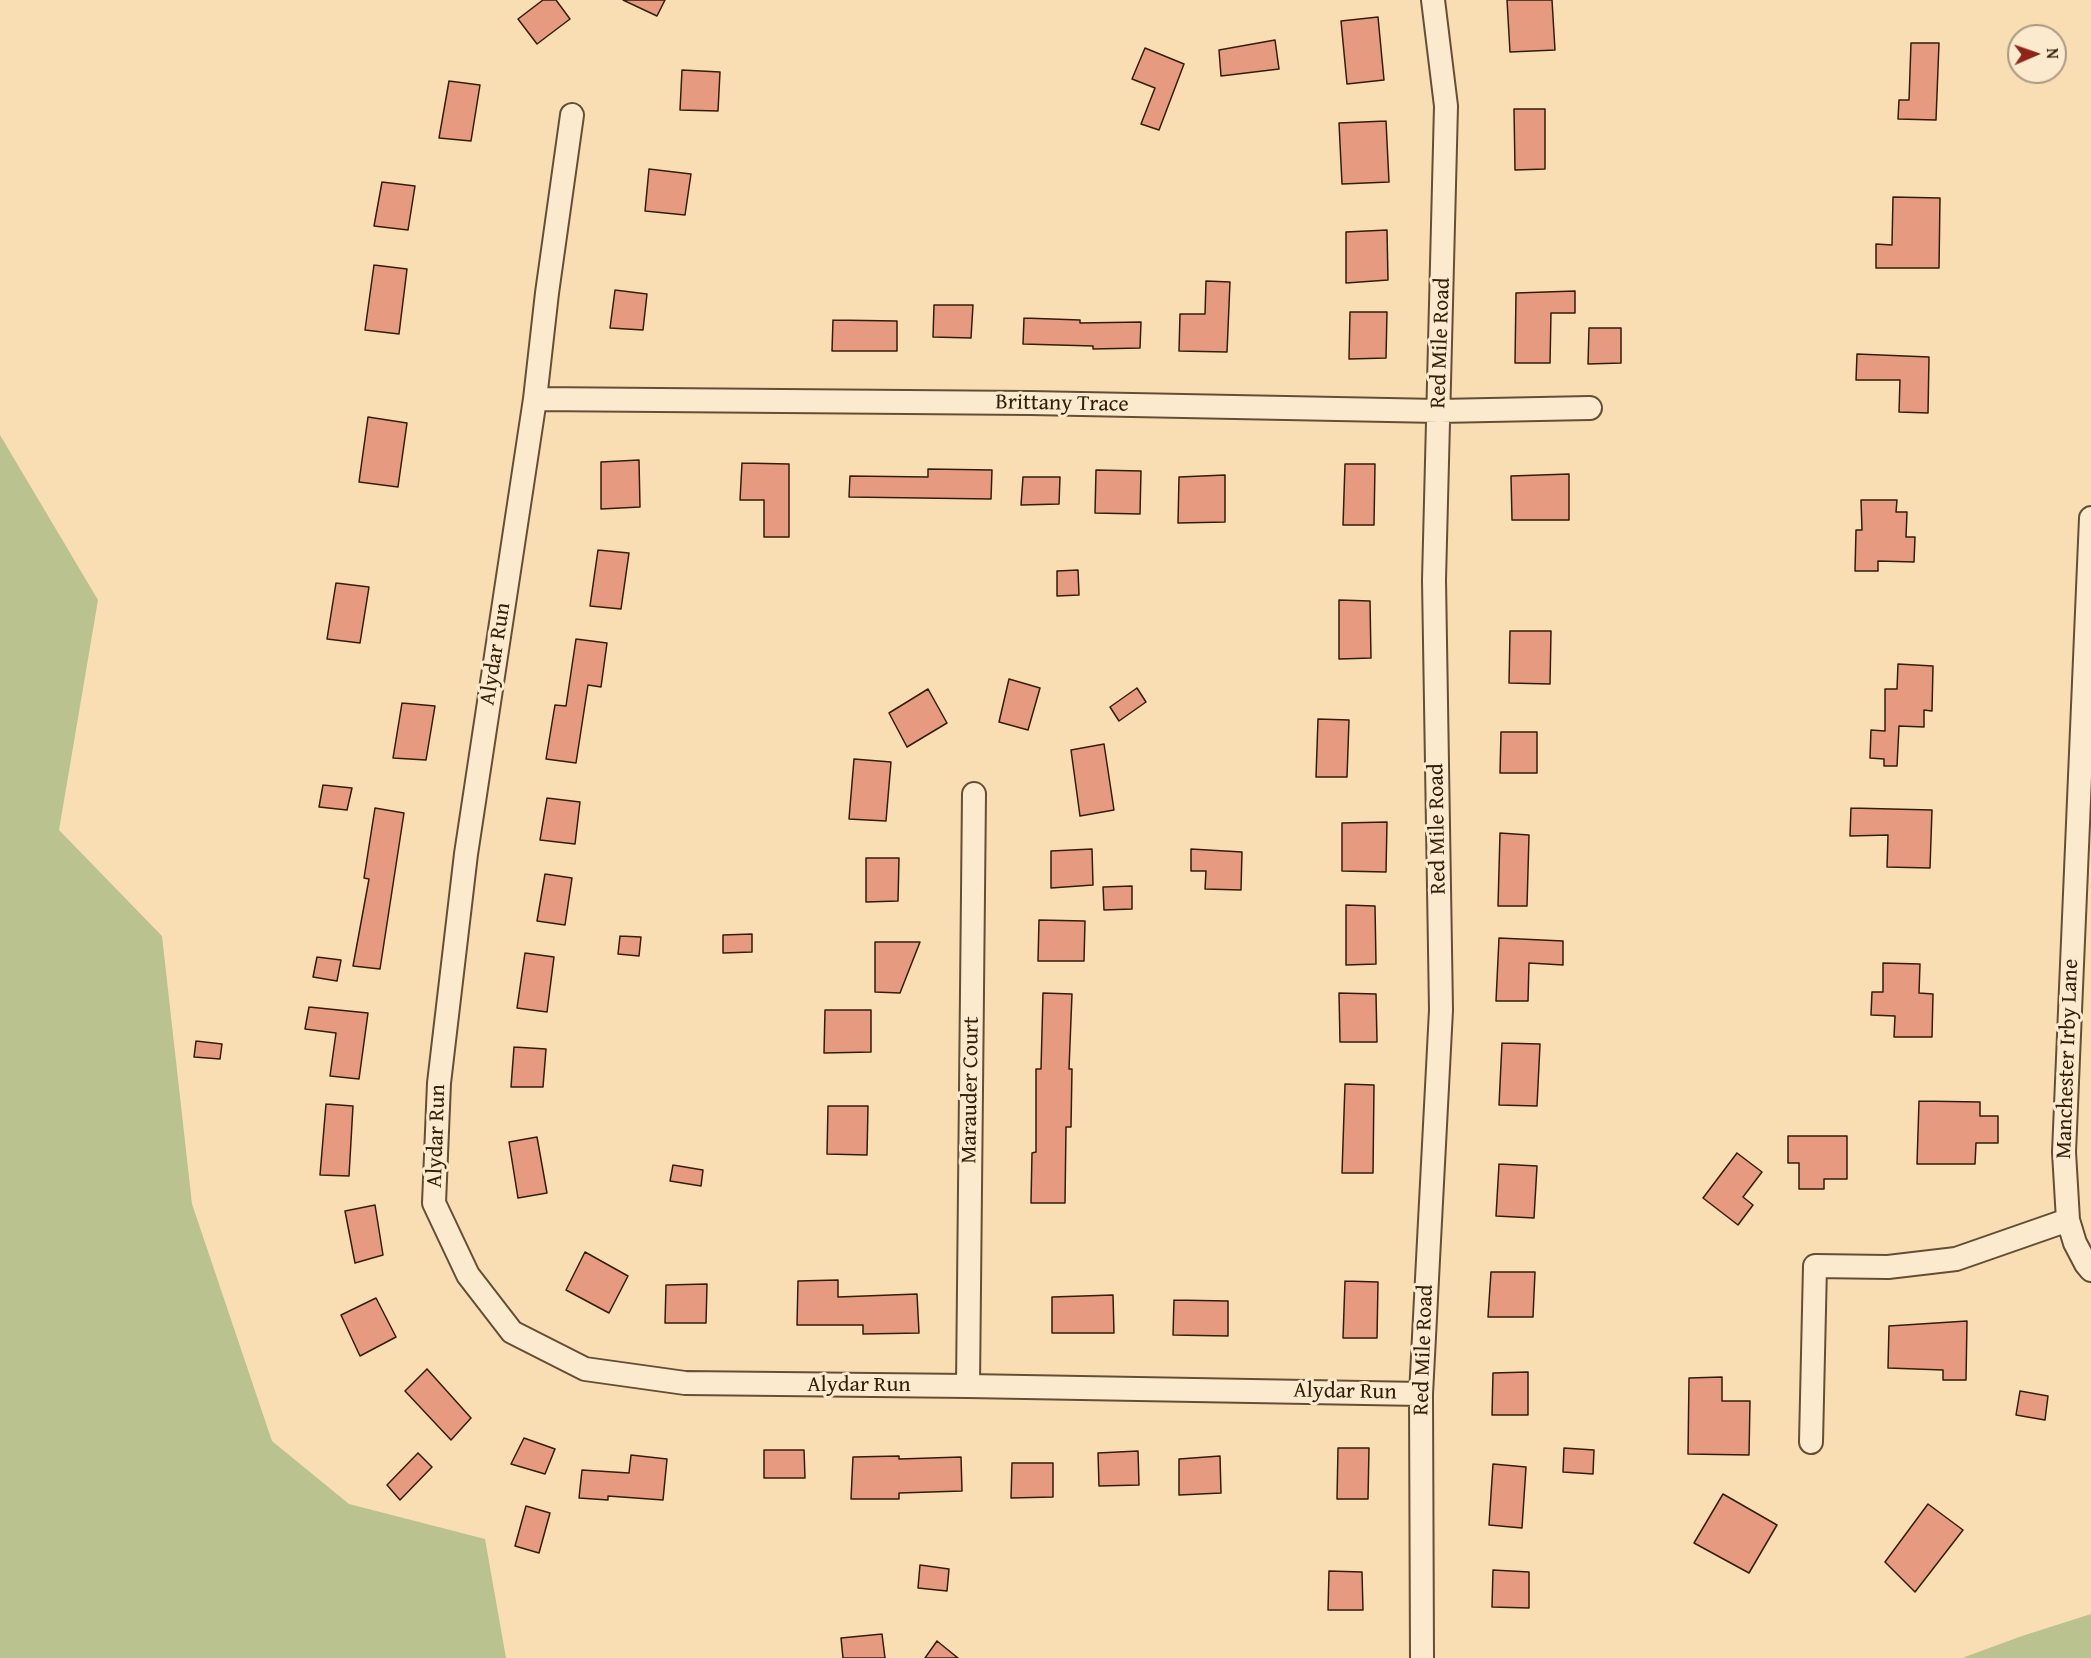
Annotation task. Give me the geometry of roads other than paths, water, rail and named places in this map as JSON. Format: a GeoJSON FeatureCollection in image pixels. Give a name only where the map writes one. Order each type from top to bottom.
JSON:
{"type":"FeatureCollection","features":[{"type":"Feature","properties":{"kind":"street","name":"Red Mile Road"},"geometry":{"type":"LineString","coordinates":[[1422,1658],[1421,1394],[1441,1010],[1434,580],[1446,106],[1433,0]]}},
{"type":"Feature","properties":{"kind":"street","name":"Alydar Run"},"geometry":{"type":"LineString","coordinates":[[572,115],[547,292],[535,399],[466,854],[439,1083],[434,1203],[468,1275],[512,1332],[585,1369],[685,1383],[1421,1394]]}},
{"type":"Feature","properties":{"kind":"street","name":"Brittany Trace"},"geometry":{"type":"LineString","coordinates":[[535,399],[1439,411],[1590,408]]}},
{"type":"Feature","properties":{"kind":"street","name":"Manchester Irby Lane"},"geometry":{"type":"LineString","coordinates":[[2091,518],[2083,870],[2064,1152],[2068,1220],[2075,1243],[2091,1270]]}},
{"type":"Feature","properties":{"kind":"street","name":"Marauder Court"},"geometry":{"type":"LineString","coordinates":[[968,1386],[974,794]]}},
{"type":"Feature","properties":{"kind":"street"},"geometry":{"type":"LineString","coordinates":[[1811,1442],[1815,1266],[1888,1268],[1956,1259],[2068,1220]]}}]}
